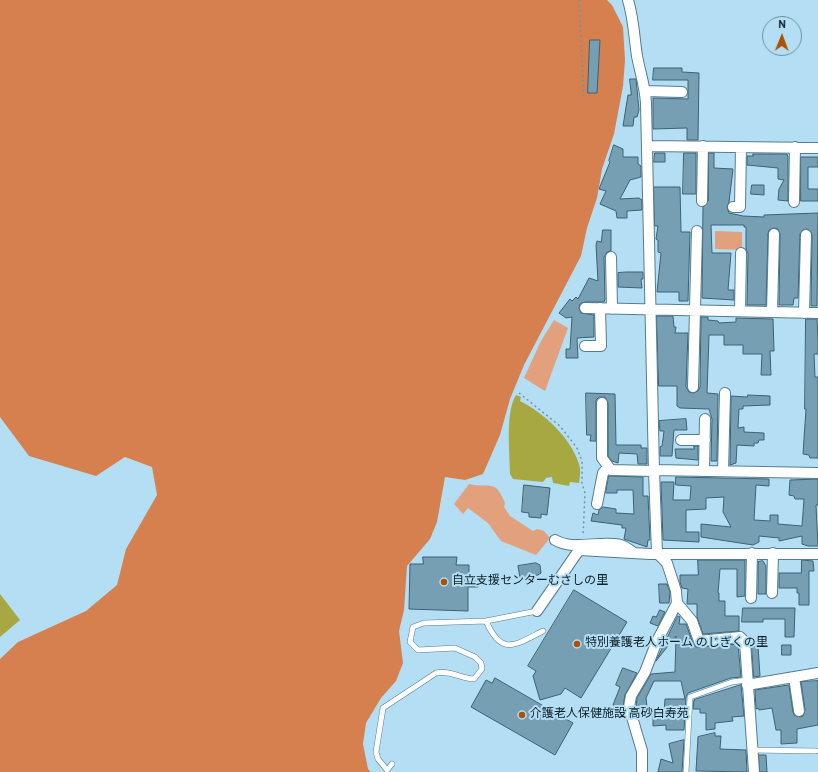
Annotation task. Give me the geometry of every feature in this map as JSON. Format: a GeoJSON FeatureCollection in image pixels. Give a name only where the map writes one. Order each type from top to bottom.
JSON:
{"type":"FeatureCollection","features":[{"type":"Feature","properties":{"kind":"street"},"geometry":{"type":"LineString","coordinates":[[628,0],[634,21],[637,56],[645,91],[657,553],[667,563],[676,591],[677,603],[657,641],[645,672],[631,696],[629,707],[642,751],[642,772]]}},
{"type":"Feature","properties":{"kind":"street"},"geometry":{"type":"LineString","coordinates":[[645,91],[682,92]]}},
{"type":"Feature","properties":{"kind":"street"},"geometry":{"type":"LineString","coordinates":[[647,146],[818,148]]}},
{"type":"Feature","properties":{"kind":"street"},"geometry":{"type":"LineString","coordinates":[[702,201],[703,146]]}},
{"type":"Feature","properties":{"kind":"street"},"geometry":{"type":"LineString","coordinates":[[733,207],[740,207],[741,147]]}},
{"type":"Feature","properties":{"kind":"street"},"geometry":{"type":"LineString","coordinates":[[794,202],[795,147]]}},
{"type":"Feature","properties":{"kind":"street"},"geometry":{"type":"LineString","coordinates":[[693,387],[697,231]]}},
{"type":"Feature","properties":{"kind":"street"},"geometry":{"type":"LineString","coordinates":[[772,312],[774,234]]}},
{"type":"Feature","properties":{"kind":"street"},"geometry":{"type":"LineString","coordinates":[[804,313],[806,235]]}},
{"type":"Feature","properties":{"kind":"street"},"geometry":{"type":"LineString","coordinates":[[740,311],[741,253]]}},
{"type":"Feature","properties":{"kind":"street"},"geometry":{"type":"LineString","coordinates":[[611,257],[612,309]]}},
{"type":"Feature","properties":{"kind":"street"},"geometry":{"type":"LineString","coordinates":[[585,308],[818,313]]}},
{"type":"Feature","properties":{"kind":"street"},"geometry":{"type":"LineString","coordinates":[[585,346],[601,346],[600,308]]}},
{"type":"Feature","properties":{"kind":"street"},"geometry":{"type":"LineString","coordinates":[[724,471],[725,393]]}},
{"type":"Feature","properties":{"kind":"street"},"geometry":{"type":"LineString","coordinates":[[602,403],[602,458],[611,470],[818,473]]}},
{"type":"Feature","properties":{"kind":"street"},"geometry":{"type":"LineString","coordinates":[[704,471],[705,419]]}},
{"type":"Feature","properties":{"kind":"street"},"geometry":{"type":"LineString","coordinates":[[681,440],[705,440]]}},
{"type":"Feature","properties":{"kind":"street"},"geometry":{"type":"LineString","coordinates":[[597,504],[603,473],[608,467]]}},
{"type":"Feature","properties":{"kind":"street"},"geometry":{"type":"LineString","coordinates":[[554,540],[560,544],[622,545],[634,553]]}},
{"type":"Feature","properties":{"kind":"street"},"geometry":{"type":"LineString","coordinates":[[537,611],[579,550],[634,553],[818,554]]}},
{"type":"Feature","properties":{"kind":"street"},"geometry":{"type":"LineString","coordinates":[[751,598],[752,553]]}},
{"type":"Feature","properties":{"kind":"street"},"geometry":{"type":"LineString","coordinates":[[772,593],[773,553]]}},
{"type":"Feature","properties":{"kind":"street"},"geometry":{"type":"LineString","coordinates":[[677,603],[692,621],[699,641],[740,637],[745,642],[754,772]]}},
{"type":"Feature","properties":{"kind":"street"},"geometry":{"type":"LineString","coordinates":[[747,682],[818,674]]}},
{"type":"Feature","properties":{"kind":"street"},"geometry":{"type":"LineString","coordinates":[[794,677],[799,711]]}},
{"type":"Feature","properties":{"kind":"lane"},"geometry":{"type":"LineString","coordinates":[[392,764],[387,770],[378,759],[376,752],[383,708],[436,673],[444,671],[458,677],[474,679],[482,669],[481,663],[475,657],[455,648],[418,650],[410,642],[413,627],[424,623],[486,621],[537,611]]}},
{"type":"Feature","properties":{"kind":"lane"},"geometry":{"type":"LineString","coordinates":[[486,621],[492,635],[508,645],[515,645],[543,631]]}},
{"type":"Feature","properties":{"kind":"lane"},"geometry":{"type":"LineString","coordinates":[[686,772],[690,697],[732,682],[747,682]]}},
{"type":"Feature","properties":{"kind":"lane"},"geometry":{"type":"LineString","coordinates":[[752,750],[816,751]]}},
{"type":"Feature","properties":{"kind":"path"},"geometry":{"type":"LineString","coordinates":[[579,0],[584,99]]}},
{"type":"Feature","properties":{"kind":"path"},"geometry":{"type":"LineString","coordinates":[[519,393],[560,426],[577,448],[582,461],[582,483],[585,493],[582,544]]}},
{"type":"Feature","properties":{"kind":"shaded area"},"geometry":{"type":"Polygon","coordinates":[[[0,0],[607,0],[612,5],[623,27],[625,60],[623,86],[614,134],[602,169],[597,198],[587,228],[581,256],[524,365],[510,399],[500,435],[483,474],[465,480],[445,477],[437,522],[430,539],[407,566],[404,610],[399,631],[403,663],[396,681],[381,698],[366,723],[363,744],[368,769],[371,772],[0,772],[0,659],[18,642],[86,611],[117,585],[126,549],[157,495],[152,467],[125,457],[96,476],[29,456],[0,417],[0,0]]]}},
{"type":"Feature","properties":{"kind":"shaded area"},"geometry":{"type":"Polygon","coordinates":[[[715,231],[742,232],[742,250],[715,249],[715,231]]]}},
{"type":"Feature","properties":{"kind":"shaded area"},"geometry":{"type":"Polygon","coordinates":[[[554,320],[568,328],[545,391],[524,378],[541,341],[554,320]]]}},
{"type":"Feature","properties":{"kind":"shaded area"},"geometry":{"type":"Polygon","coordinates":[[[516,395],[521,397],[520,401],[538,412],[556,427],[570,445],[580,466],[579,483],[570,482],[569,486],[553,483],[552,477],[546,478],[543,482],[513,479],[510,474],[509,422],[510,412],[516,395]]]}},
{"type":"Feature","properties":{"kind":"shaded area"},"geometry":{"type":"Polygon","coordinates":[[[469,484],[495,487],[501,495],[505,503],[504,507],[510,516],[533,531],[537,529],[544,531],[550,538],[536,555],[501,541],[488,523],[468,508],[463,514],[454,504],[469,484]]]}},
{"type":"Feature","properties":{"kind":"shaded area"},"geometry":{"type":"Polygon","coordinates":[[[0,594],[20,620],[0,637],[0,594]]]}},
{"type":"Feature","properties":{"kind":"building"},"geometry":{"type":"Polygon","coordinates":[[[590,40],[600,40],[597,93],[588,93],[590,40]]]}},
{"type":"Feature","properties":{"kind":"building"},"geometry":{"type":"Polygon","coordinates":[[[654,68],[682,68],[682,72],[699,73],[698,140],[687,140],[687,128],[653,129],[653,98],[688,99],[688,80],[653,80],[654,68]]]}},
{"type":"Feature","properties":{"kind":"building"},"geometry":{"type":"Polygon","coordinates":[[[630,79],[636,79],[639,110],[637,117],[634,117],[633,126],[623,126],[628,95],[631,95],[630,79]]]}},
{"type":"Feature","properties":{"kind":"building"},"geometry":{"type":"Polygon","coordinates":[[[614,145],[623,149],[623,157],[638,157],[638,164],[641,166],[641,177],[630,180],[620,199],[639,198],[642,200],[642,210],[627,211],[627,218],[617,218],[616,211],[600,204],[606,191],[599,189],[610,162],[609,161],[614,145]]]}},
{"type":"Feature","properties":{"kind":"building"},"geometry":{"type":"Polygon","coordinates":[[[655,153],[665,153],[665,162],[654,162],[655,153]]]}},
{"type":"Feature","properties":{"kind":"building"},"geometry":{"type":"Polygon","coordinates":[[[684,153],[696,153],[696,194],[683,194],[684,153]]]}},
{"type":"Feature","properties":{"kind":"building"},"geometry":{"type":"Polygon","coordinates":[[[709,153],[714,153],[714,168],[733,169],[727,207],[729,213],[743,216],[764,217],[764,215],[818,213],[817,306],[811,306],[812,235],[807,229],[803,230],[800,234],[798,298],[794,298],[793,305],[779,305],[780,234],[778,229],[774,228],[769,230],[768,234],[766,305],[747,305],[748,253],[746,249],[746,227],[744,227],[744,225],[711,225],[712,253],[731,253],[728,290],[734,290],[734,300],[702,298],[703,207],[708,201],[709,153]]]}},
{"type":"Feature","properties":{"kind":"building"},"geometry":{"type":"Polygon","coordinates":[[[753,154],[787,154],[788,201],[778,200],[779,189],[784,180],[778,179],[778,168],[747,165],[747,156],[753,156],[753,154]]]}},
{"type":"Feature","properties":{"kind":"building"},"geometry":{"type":"Polygon","coordinates":[[[801,157],[818,157],[818,167],[808,167],[808,189],[818,189],[818,201],[801,201],[801,157]]]}},
{"type":"Feature","properties":{"kind":"building"},"geometry":{"type":"Polygon","coordinates":[[[752,185],[764,185],[764,195],[751,194],[752,185]]]}},
{"type":"Feature","properties":{"kind":"building"},"geometry":{"type":"Polygon","coordinates":[[[654,187],[680,187],[681,232],[690,232],[688,301],[679,301],[679,292],[657,292],[661,253],[658,252],[658,240],[656,239],[658,226],[655,226],[654,187]]]}},
{"type":"Feature","properties":{"kind":"building"},"geometry":{"type":"Polygon","coordinates":[[[603,230],[611,230],[611,251],[607,252],[604,257],[605,299],[604,302],[585,302],[580,304],[579,308],[581,313],[594,315],[594,337],[577,338],[578,358],[566,358],[566,349],[570,349],[572,317],[566,318],[559,313],[570,299],[572,301],[576,297],[578,299],[589,278],[598,281],[596,245],[597,241],[601,242],[603,230]]]}},
{"type":"Feature","properties":{"kind":"building"},"geometry":{"type":"Polygon","coordinates":[[[643,272],[643,279],[641,279],[642,288],[618,287],[618,273],[643,272]]]}},
{"type":"Feature","properties":{"kind":"building"},"geometry":{"type":"Polygon","coordinates":[[[657,316],[673,316],[674,327],[676,327],[675,333],[688,333],[686,387],[689,392],[693,393],[698,391],[700,387],[701,317],[708,317],[708,320],[718,321],[719,323],[736,322],[736,318],[773,319],[774,351],[770,351],[771,375],[761,375],[762,354],[743,354],[743,345],[724,345],[724,335],[709,335],[707,393],[718,394],[717,461],[711,461],[712,419],[709,409],[680,408],[677,406],[677,386],[659,386],[657,316]]]}},
{"type":"Feature","properties":{"kind":"building"},"geometry":{"type":"Polygon","coordinates":[[[806,319],[817,319],[818,354],[814,354],[815,377],[818,377],[818,458],[810,458],[809,455],[803,454],[806,409],[806,319]]]}},
{"type":"Feature","properties":{"kind":"building"},"geometry":{"type":"Polygon","coordinates":[[[586,393],[615,394],[616,445],[641,445],[641,448],[647,448],[647,464],[638,464],[637,454],[619,453],[618,463],[612,461],[608,456],[608,403],[605,397],[599,397],[596,400],[596,441],[590,441],[591,435],[587,435],[586,393]]]}},
{"type":"Feature","properties":{"kind":"building"},"geometry":{"type":"Polygon","coordinates":[[[748,395],[770,396],[770,405],[743,406],[743,409],[739,409],[738,428],[744,427],[744,432],[764,433],[764,440],[759,440],[758,443],[754,443],[754,446],[737,445],[736,463],[730,465],[731,396],[747,397],[748,395]]]}},
{"type":"Feature","properties":{"kind":"building"},"geometry":{"type":"Polygon","coordinates":[[[686,419],[687,430],[674,430],[672,456],[660,456],[660,447],[662,446],[664,431],[660,431],[659,421],[686,419]]]}},
{"type":"Feature","properties":{"kind":"building"},"geometry":{"type":"Polygon","coordinates":[[[694,446],[698,446],[698,460],[676,458],[675,449],[694,449],[694,446]]]}},
{"type":"Feature","properties":{"kind":"building"},"geometry":{"type":"Polygon","coordinates":[[[609,476],[643,477],[643,496],[648,496],[650,540],[648,540],[647,547],[624,539],[626,528],[622,528],[622,525],[591,521],[593,513],[598,515],[599,510],[603,507],[616,509],[616,513],[634,514],[633,490],[617,490],[617,493],[606,493],[609,476]]]}},
{"type":"Feature","properties":{"kind":"building"},"geometry":{"type":"Polygon","coordinates":[[[676,477],[769,479],[769,486],[756,485],[754,520],[770,521],[770,515],[778,515],[778,524],[802,526],[804,499],[795,499],[794,496],[789,495],[790,480],[818,479],[818,505],[816,505],[818,546],[808,546],[802,544],[802,536],[779,541],[779,538],[759,536],[759,542],[753,545],[701,537],[701,524],[731,527],[723,512],[724,497],[706,498],[706,509],[686,510],[686,532],[699,532],[699,542],[663,540],[661,482],[674,482],[673,500],[690,500],[691,486],[676,485],[676,477]]]}},
{"type":"Feature","properties":{"kind":"building"},"geometry":{"type":"Polygon","coordinates":[[[524,485],[550,488],[547,515],[541,514],[541,518],[529,517],[529,513],[522,512],[524,485]]]}},
{"type":"Feature","properties":{"kind":"building","name":"自立支援センターむさしの里"},"geometry":{"type":"Polygon","coordinates":[[[423,557],[457,557],[456,565],[469,565],[469,576],[479,576],[478,587],[468,587],[468,611],[409,609],[410,564],[423,564],[423,557]]]}},
{"type":"Feature","properties":{"kind":"building"},"geometry":{"type":"Polygon","coordinates":[[[698,560],[745,560],[745,596],[737,597],[737,569],[720,569],[718,593],[719,601],[725,601],[725,616],[739,616],[739,631],[703,634],[697,617],[697,604],[687,604],[688,589],[682,588],[680,582],[680,575],[698,575],[698,560]]]}},
{"type":"Feature","properties":{"kind":"building"},"geometry":{"type":"Polygon","coordinates":[[[802,560],[813,561],[814,571],[809,571],[809,605],[799,605],[799,593],[797,593],[797,588],[779,588],[779,573],[801,573],[802,560]]]}},
{"type":"Feature","properties":{"kind":"building"},"geometry":{"type":"Polygon","coordinates":[[[763,561],[766,566],[766,594],[758,594],[758,562],[763,561]]]}},
{"type":"Feature","properties":{"kind":"building"},"geometry":{"type":"Polygon","coordinates":[[[536,563],[540,565],[541,573],[538,575],[520,578],[518,566],[536,563]]]}},
{"type":"Feature","properties":{"kind":"building"},"geometry":{"type":"Polygon","coordinates":[[[659,584],[667,584],[670,592],[669,603],[660,603],[659,584]]]}},
{"type":"Feature","properties":{"kind":"building","name":"特別養護老人ホーム のじぎくの里"},"geometry":{"type":"Polygon","coordinates":[[[574,590],[627,622],[581,698],[565,688],[561,694],[540,700],[533,676],[536,671],[528,666],[574,590]]]}},
{"type":"Feature","properties":{"kind":"building"},"geometry":{"type":"Polygon","coordinates":[[[743,608],[795,608],[794,637],[785,637],[785,619],[763,619],[763,622],[742,622],[743,608]]]}},
{"type":"Feature","properties":{"kind":"building"},"geometry":{"type":"Polygon","coordinates":[[[660,610],[665,612],[658,626],[650,623],[653,616],[656,617],[660,610]]]}},
{"type":"Feature","properties":{"kind":"building"},"geometry":{"type":"Polygon","coordinates":[[[678,616],[680,617],[679,624],[686,624],[696,647],[738,644],[741,677],[731,678],[688,693],[686,697],[684,730],[666,730],[666,725],[653,726],[653,713],[664,712],[665,699],[685,699],[681,681],[654,681],[646,698],[648,715],[639,717],[636,707],[637,698],[651,674],[675,672],[676,636],[656,661],[678,616]]]}},
{"type":"Feature","properties":{"kind":"building"},"geometry":{"type":"Polygon","coordinates":[[[782,645],[791,645],[791,655],[782,655],[782,645]]]}},
{"type":"Feature","properties":{"kind":"building"},"geometry":{"type":"Polygon","coordinates":[[[752,646],[758,646],[760,676],[754,677],[752,646]]]}},
{"type":"Feature","properties":{"kind":"building"},"geometry":{"type":"Polygon","coordinates":[[[623,668],[637,673],[625,695],[623,706],[625,716],[619,714],[620,707],[613,705],[620,687],[616,685],[623,668]]]}},
{"type":"Feature","properties":{"kind":"building","name":"介護老人保健施設 高砂白寿苑"},"geometry":{"type":"Polygon","coordinates":[[[495,678],[573,723],[555,755],[471,707],[486,680],[492,683],[495,678]]]}},
{"type":"Feature","properties":{"kind":"building"},"geometry":{"type":"Polygon","coordinates":[[[818,681],[818,725],[797,729],[797,743],[781,744],[781,730],[776,730],[772,708],[756,709],[755,690],[789,685],[794,715],[800,717],[803,716],[805,710],[801,682],[818,681]]]}},
{"type":"Feature","properties":{"kind":"building"},"geometry":{"type":"Polygon","coordinates":[[[741,685],[744,716],[732,717],[733,721],[715,723],[715,729],[706,730],[706,713],[700,713],[700,709],[693,709],[694,700],[741,685]]]}},
{"type":"Feature","properties":{"kind":"building"},"geometry":{"type":"Polygon","coordinates":[[[715,733],[715,736],[721,736],[720,749],[746,750],[747,772],[696,771],[698,737],[715,733]]]}},
{"type":"Feature","properties":{"kind":"building"},"geometry":{"type":"Polygon","coordinates":[[[684,740],[682,772],[658,772],[661,759],[673,763],[669,744],[684,740]]]}},
{"type":"Feature","properties":{"kind":"building"},"geometry":{"type":"Polygon","coordinates":[[[759,755],[766,755],[767,772],[760,772],[759,755]]]}},
{"type":"Feature","properties":{"kind":"place","name":"自立支援センターむさしの里"},"geometry":{"type":"Point","coordinates":[444,582]}},
{"type":"Feature","properties":{"kind":"place","name":"特別養護老人ホーム のじぎくの里"},"geometry":{"type":"Point","coordinates":[577,644]}},
{"type":"Feature","properties":{"kind":"place","name":"介護老人保健施設 高砂白寿苑"},"geometry":{"type":"Point","coordinates":[522,715]}}]}
